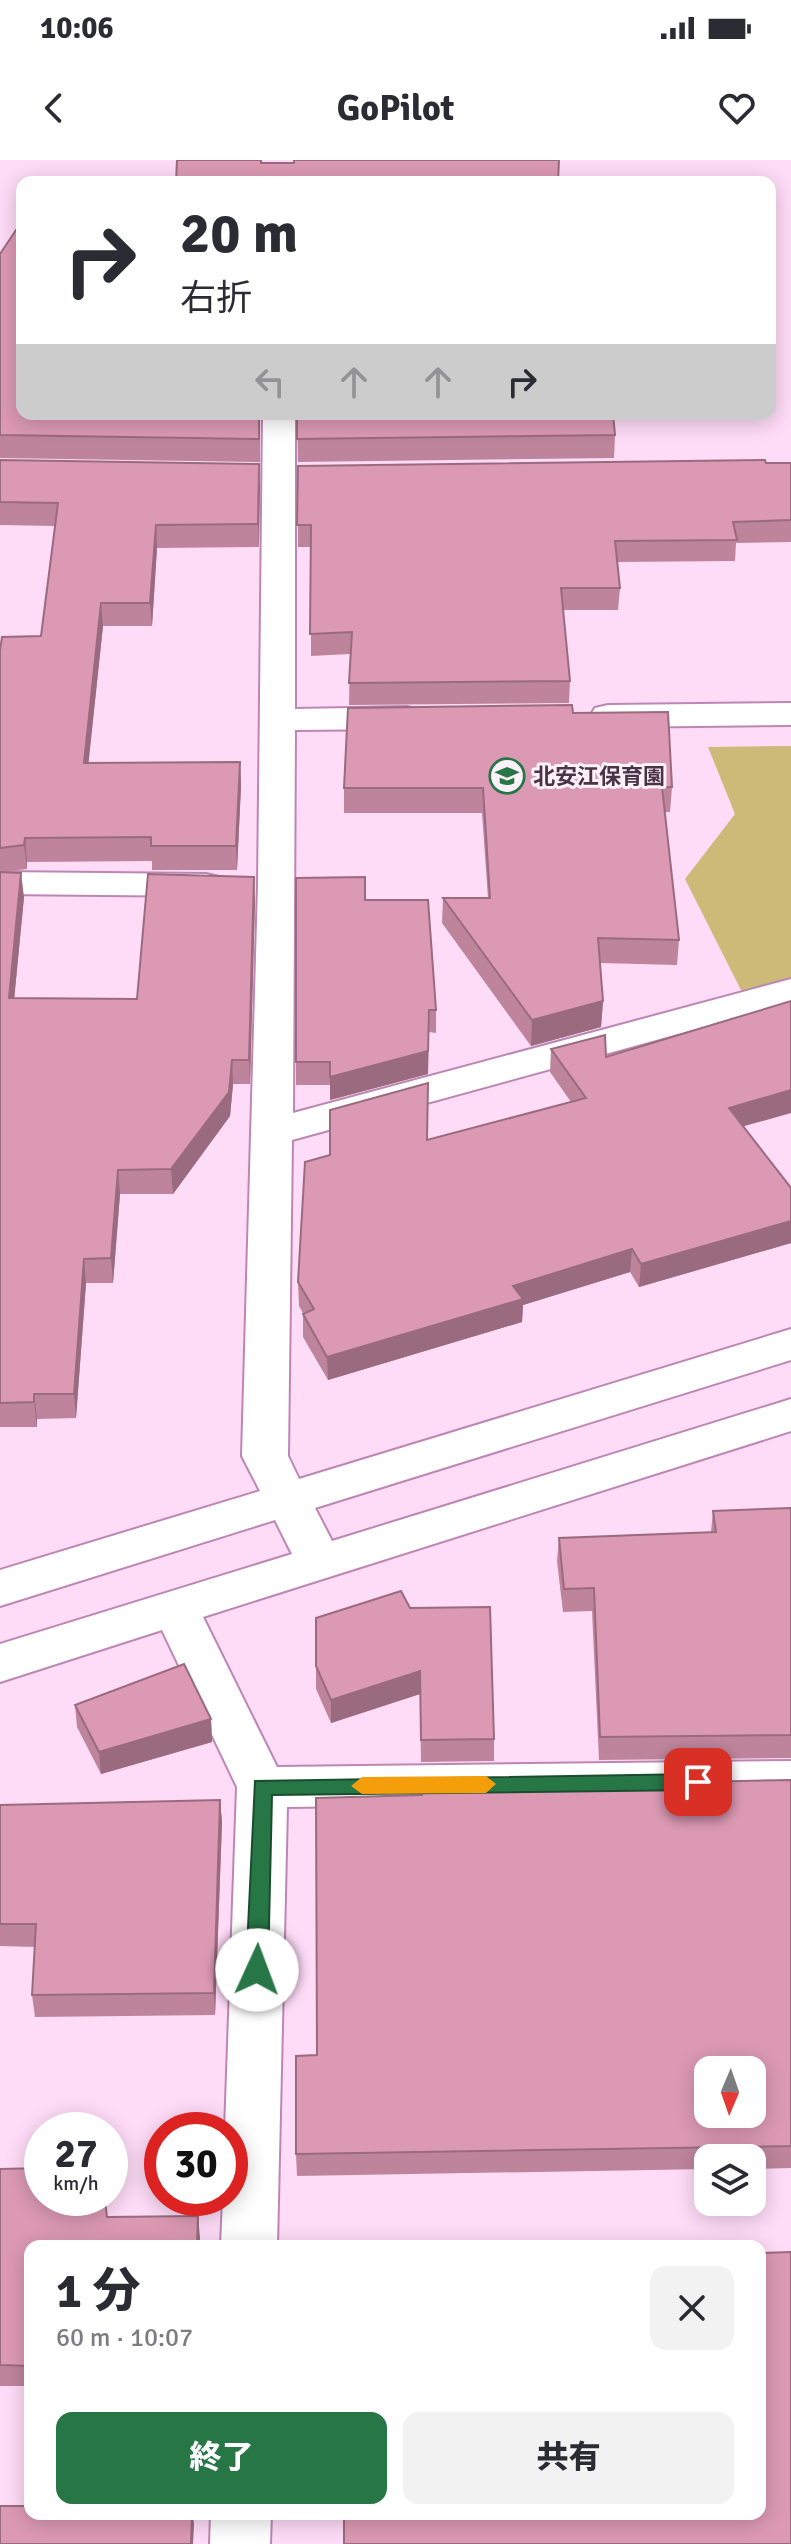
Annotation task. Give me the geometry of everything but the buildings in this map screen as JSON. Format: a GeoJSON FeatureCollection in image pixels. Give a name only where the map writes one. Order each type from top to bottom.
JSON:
{"type":"FeatureCollection","features":[{"type":"Feature","properties":{"kind":"street"},"geometry":{"type":"LineString","coordinates":[[279,420],[277,885],[265,1456],[320,1563]]}},
{"type":"Feature","properties":{"kind":"street"},"geometry":{"type":"LineString","coordinates":[[573,717],[791,714]]}},
{"type":"Feature","properties":{"kind":"street"},"geometry":{"type":"LineString","coordinates":[[278,720],[433,718]]}},
{"type":"Feature","properties":{"kind":"street"},"geometry":{"type":"LineString","coordinates":[[0,883],[277,885]]}},
{"type":"Feature","properties":{"kind":"street"},"geometry":{"type":"LineString","coordinates":[[272,1132],[791,991]]}},
{"type":"Feature","properties":{"kind":"street"},"geometry":{"type":"LineString","coordinates":[[0,1588],[791,1344]]}},
{"type":"Feature","properties":{"kind":"street"},"geometry":{"type":"LineString","coordinates":[[0,1663],[791,1415]]}},
{"type":"Feature","properties":{"kind":"street"},"geometry":{"type":"LineString","coordinates":[[175,1608],[262,1787],[249,2240]]}},
{"type":"Feature","properties":{"kind":"street"},"geometry":{"type":"LineString","coordinates":[[262,1787],[791,1781]]}},
{"type":"Feature","properties":{"kind":"street"},"geometry":{"type":"LineString","coordinates":[[240,2544],[241,2520]]}},
{"type":"Feature","properties":{"kind":"shaded area"},"geometry":{"type":"Polygon","coordinates":[[[791,746],[791,980],[743,994],[685,879],[735,814],[708,747],[791,746]]]}},
{"type":"Feature","properties":{"kind":"slow traffic"},"geometry":{"type":"LineString","coordinates":[[362,1786],[486,1784]]}},
{"type":"Feature","properties":{"kind":"place","name":"北安江保育園"},"geometry":{"type":"Point","coordinates":[507,776]}},
{"type":"Feature","properties":{"kind":"route"},"geometry":{"type":"LineString","coordinates":[[257,1970],[262,1787],[698,1782]]}}]}
